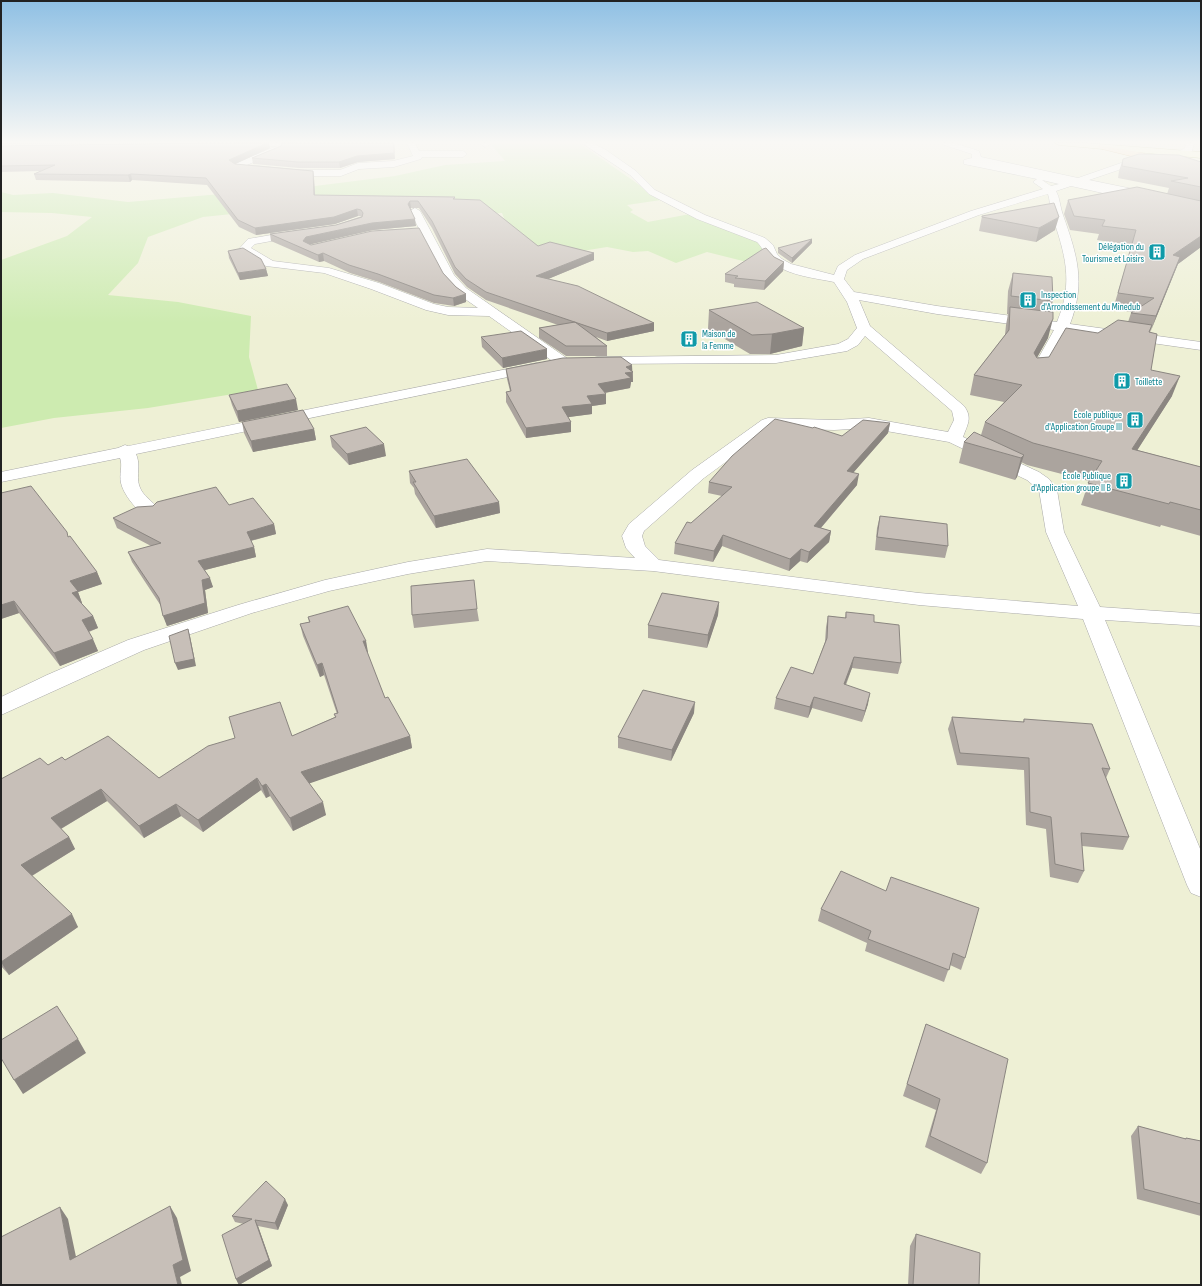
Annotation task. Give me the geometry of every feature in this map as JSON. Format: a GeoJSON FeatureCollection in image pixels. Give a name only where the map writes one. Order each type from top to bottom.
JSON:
{"type":"FeatureCollection","features":[{"type":"Feature","properties":{"kind":"street"},"geometry":{"type":"LineString","coordinates":[[674,203],[701,217],[761,240],[769,247],[769,253],[773,258],[783,264],[811,274],[838,279],[850,295],[860,314],[864,328],[959,409],[963,416],[962,423],[957,429],[954,438]]}},
{"type":"Feature","properties":{"kind":"street"},"geometry":{"type":"LineString","coordinates":[[838,279],[842,268],[859,257],[941,225],[1006,203]]}},
{"type":"Feature","properties":{"kind":"street"},"geometry":{"type":"LineString","coordinates":[[1038,373],[1062,326],[1072,296],[1073,279],[1066,203]]}},
{"type":"Feature","properties":{"kind":"street"},"geometry":{"type":"LineString","coordinates":[[1162,203],[1201,211]]}},
{"type":"Feature","properties":{"kind":"street"},"geometry":{"type":"LineString","coordinates":[[1183,203],[1201,206]]}},
{"type":"Feature","properties":{"kind":"street"},"geometry":{"type":"LineString","coordinates":[[415,212],[426,229],[449,277],[462,291],[564,362]]}},
{"type":"Feature","properties":{"kind":"street"},"geometry":{"type":"LineString","coordinates":[[412,230],[426,229]]}},
{"type":"Feature","properties":{"kind":"street"},"geometry":{"type":"LineString","coordinates":[[310,232],[261,238],[252,241],[245,249],[254,256],[270,264],[325,270],[375,286],[430,307],[448,311],[493,312]]}},
{"type":"Feature","properties":{"kind":"street"},"geometry":{"type":"LineString","coordinates":[[850,295],[942,311],[1062,326],[1201,346]]}},
{"type":"Feature","properties":{"kind":"street"},"geometry":{"type":"LineString","coordinates":[[1,476],[564,362],[776,359],[842,348],[853,342],[864,328]]}},
{"type":"Feature","properties":{"kind":"street"},"geometry":{"type":"LineString","coordinates":[[653,564],[636,548],[632,536],[636,528],[698,474],[768,423],[834,425],[869,423],[954,438],[961,443],[1019,468],[1043,483],[1048,490],[1056,532],[1091,613],[1201,885]]}},
{"type":"Feature","properties":{"kind":"street"},"geometry":{"type":"LineString","coordinates":[[125,450],[131,459],[130,485],[138,498],[150,510]]}},
{"type":"Feature","properties":{"kind":"street"},"geometry":{"type":"LineString","coordinates":[[1,707],[55,680],[136,645],[245,609],[325,586],[408,568],[487,555],[653,564],[919,599],[1201,620]]}},
{"type":"Feature","properties":{"kind":"green space"},"geometry":{"type":"Polygon","coordinates":[[[1,203],[1201,203],[1201,1285],[1,1285],[1,203]]]}},
{"type":"Feature","properties":{"kind":"green space"},"geometry":{"type":"Polygon","coordinates":[[[1,203],[340,203],[203,217],[148,237],[138,263],[108,295],[178,302],[251,316],[249,357],[258,390],[148,408],[54,418],[1,428],[1,260],[67,236],[92,217],[52,213],[1,212],[1,203]]]}},
{"type":"Feature","properties":{"kind":"green space"},"geometry":{"type":"Polygon","coordinates":[[[440,203],[641,203],[627,205],[633,210],[630,212],[648,222],[690,214],[752,238],[765,246],[779,270],[707,252],[676,263],[648,251],[633,252],[607,247],[576,252],[540,249],[507,226],[502,213],[464,216],[440,203]]]}},
{"type":"Feature","properties":{"kind":"building"},"geometry":{"type":"Polygon","coordinates":[[[225,203],[409,203],[415,219],[372,223],[306,237],[303,241],[311,245],[372,231],[419,228],[443,273],[456,287],[466,294],[453,298],[434,295],[349,265],[323,253],[318,255],[270,234],[336,225],[362,217],[363,213],[361,210],[357,209],[334,217],[255,228],[238,220],[225,203]]]}},
{"type":"Feature","properties":{"kind":"building"},"geometry":{"type":"Polygon","coordinates":[[[419,203],[484,203],[538,246],[550,242],[594,253],[536,276],[578,286],[654,323],[607,333],[486,292],[466,279],[455,267],[432,221],[419,203]]]}},
{"type":"Feature","properties":{"kind":"building"},"geometry":{"type":"Polygon","coordinates":[[[1054,203],[1059,217],[1039,228],[982,216],[1054,203]]]}},
{"type":"Feature","properties":{"kind":"building"},"geometry":{"type":"Polygon","coordinates":[[[1069,203],[1201,203],[1201,236],[1173,255],[1180,257],[1156,316],[1131,313],[1154,298],[1118,293],[1136,230],[1102,226],[1105,220],[1074,216],[1069,203]]]}},
{"type":"Feature","properties":{"kind":"building"},"geometry":{"type":"Polygon","coordinates":[[[812,239],[792,258],[778,248],[812,239]]]}},
{"type":"Feature","properties":{"kind":"building"},"geometry":{"type":"Polygon","coordinates":[[[243,248],[261,259],[266,269],[238,273],[228,251],[243,248]]]}},
{"type":"Feature","properties":{"kind":"building"},"geometry":{"type":"Polygon","coordinates":[[[766,248],[774,257],[784,262],[765,281],[735,278],[738,276],[725,274],[763,249],[766,248]]]}},
{"type":"Feature","properties":{"kind":"building"},"geometry":{"type":"Polygon","coordinates":[[[1013,273],[1052,277],[1053,301],[1011,296],[1013,273]]]}},
{"type":"Feature","properties":{"kind":"building"},"geometry":{"type":"Polygon","coordinates":[[[757,302],[804,328],[772,334],[752,335],[709,310],[757,302]]]}},
{"type":"Feature","properties":{"kind":"building"},"geometry":{"type":"Polygon","coordinates":[[[1010,307],[1053,312],[1053,319],[1034,353],[1037,358],[1049,357],[1066,328],[1098,333],[1118,320],[1152,325],[1149,332],[1157,334],[1151,370],[1180,376],[1132,449],[1201,467],[1201,510],[1170,502],[1169,504],[1088,483],[1102,461],[1033,443],[985,422],[1022,385],[974,375],[1009,330],[1010,307]]]}},
{"type":"Feature","properties":{"kind":"building"},"geometry":{"type":"Polygon","coordinates":[[[575,322],[607,346],[566,346],[539,328],[575,322]]]}},
{"type":"Feature","properties":{"kind":"building"},"geometry":{"type":"Polygon","coordinates":[[[521,331],[547,349],[502,358],[481,337],[521,331]]]}},
{"type":"Feature","properties":{"kind":"building"},"geometry":{"type":"Polygon","coordinates":[[[621,357],[632,365],[626,367],[633,372],[625,373],[631,378],[598,384],[606,394],[587,396],[592,404],[562,407],[571,422],[526,428],[506,392],[511,391],[506,369],[563,358],[621,357]]]}},
{"type":"Feature","properties":{"kind":"building"},"geometry":{"type":"Polygon","coordinates":[[[287,384],[296,399],[237,411],[229,395],[287,384]]]}},
{"type":"Feature","properties":{"kind":"building"},"geometry":{"type":"Polygon","coordinates":[[[303,410],[314,429],[251,441],[242,422],[303,410]]]}},
{"type":"Feature","properties":{"kind":"building"},"geometry":{"type":"Polygon","coordinates":[[[775,419],[814,427],[842,436],[863,420],[890,423],[847,471],[859,474],[814,526],[831,531],[809,552],[801,549],[790,559],[723,535],[714,551],[675,543],[687,522],[691,523],[732,487],[709,482],[732,456],[775,419]]]}},
{"type":"Feature","properties":{"kind":"building"},"geometry":{"type":"Polygon","coordinates":[[[366,427],[384,444],[347,454],[330,436],[366,427]]]}},
{"type":"Feature","properties":{"kind":"building"},"geometry":{"type":"Polygon","coordinates":[[[974,432],[1024,455],[1021,458],[964,442],[974,432]]]}},
{"type":"Feature","properties":{"kind":"building"},"geometry":{"type":"Polygon","coordinates":[[[467,459],[499,502],[434,516],[413,482],[416,482],[409,471],[467,459]]]}},
{"type":"Feature","properties":{"kind":"building"},"geometry":{"type":"Polygon","coordinates":[[[31,486],[67,532],[68,537],[70,536],[97,572],[70,581],[78,591],[72,593],[93,616],[82,620],[93,639],[54,653],[14,601],[1,605],[1,493],[31,486]]]}},
{"type":"Feature","properties":{"kind":"building"},"geometry":{"type":"Polygon","coordinates":[[[216,487],[229,505],[253,498],[274,524],[247,532],[254,547],[198,561],[210,578],[202,580],[205,603],[163,616],[159,598],[128,552],[161,543],[113,518],[137,507],[153,506],[157,502],[216,487]]]}},
{"type":"Feature","properties":{"kind":"building"},"geometry":{"type":"Polygon","coordinates":[[[880,516],[947,524],[948,546],[877,537],[880,516]]]}},
{"type":"Feature","properties":{"kind":"building"},"geometry":{"type":"Polygon","coordinates":[[[474,580],[477,609],[412,615],[411,586],[474,580]]]}},
{"type":"Feature","properties":{"kind":"building"},"geometry":{"type":"Polygon","coordinates":[[[662,593],[719,602],[708,635],[648,625],[662,593]]]}},
{"type":"Feature","properties":{"kind":"building"},"geometry":{"type":"Polygon","coordinates":[[[348,606],[366,641],[363,641],[385,698],[388,697],[410,736],[301,772],[323,802],[290,818],[266,784],[262,786],[257,778],[198,820],[176,804],[139,826],[101,789],[51,818],[69,837],[21,865],[72,914],[1,962],[1,779],[40,758],[48,765],[62,757],[65,760],[108,736],[159,778],[208,746],[235,738],[229,717],[280,702],[292,736],[336,717],[334,714],[338,713],[322,663],[317,665],[300,624],[310,622],[308,617],[348,606]]]}},
{"type":"Feature","properties":{"kind":"building"},"geometry":{"type":"Polygon","coordinates":[[[846,612],[874,615],[874,622],[899,625],[901,663],[854,657],[844,684],[870,693],[865,711],[814,697],[810,707],[776,698],[791,667],[813,674],[827,638],[828,616],[846,618],[846,612]]]}},
{"type":"Feature","properties":{"kind":"building"},"geometry":{"type":"Polygon","coordinates":[[[188,629],[194,659],[175,663],[169,636],[188,629]]]}},
{"type":"Feature","properties":{"kind":"building"},"geometry":{"type":"Polygon","coordinates":[[[643,690],[695,702],[672,750],[618,737],[643,690]]]}},
{"type":"Feature","properties":{"kind":"building"},"geometry":{"type":"Polygon","coordinates":[[[952,717],[1024,722],[1024,719],[1092,724],[1110,769],[1102,768],[1129,837],[1081,833],[1084,871],[1055,864],[1051,817],[1030,812],[1029,758],[960,753],[952,717]]]}},
{"type":"Feature","properties":{"kind":"building"},"geometry":{"type":"Polygon","coordinates":[[[841,871],[886,891],[891,877],[979,908],[965,958],[953,953],[949,970],[868,939],[871,931],[821,909],[841,871]]]}},
{"type":"Feature","properties":{"kind":"building"},"geometry":{"type":"Polygon","coordinates":[[[57,1006],[78,1039],[14,1080],[1,1058],[1,1040],[57,1006]]]}},
{"type":"Feature","properties":{"kind":"building"},"geometry":{"type":"Polygon","coordinates":[[[926,1024],[1008,1059],[987,1163],[930,1136],[940,1099],[907,1084],[926,1024]]]}},
{"type":"Feature","properties":{"kind":"building"},"geometry":{"type":"Polygon","coordinates":[[[1138,1126],[1186,1139],[1201,1141],[1201,1204],[1144,1189],[1138,1126]]]}},
{"type":"Feature","properties":{"kind":"building"},"geometry":{"type":"Polygon","coordinates":[[[266,1181],[285,1199],[275,1223],[255,1220],[269,1260],[236,1279],[222,1235],[252,1219],[232,1216],[266,1181]]]}},
{"type":"Feature","properties":{"kind":"building"},"geometry":{"type":"Polygon","coordinates":[[[170,1206],[183,1260],[173,1265],[178,1285],[1,1285],[1,1237],[60,1207],[70,1260],[170,1206]]]}},
{"type":"Feature","properties":{"kind":"building"},"geometry":{"type":"Polygon","coordinates":[[[916,1234],[980,1253],[979,1285],[913,1285],[916,1234]]]}},
{"type":"Feature","properties":{"kind":"place","name":"Délégation du Tourisme et Loisirs"},"geometry":{"type":"Point","coordinates":[1157,252]}},
{"type":"Feature","properties":{"kind":"place","name":"Inspection d'Arrondissement du Minedub"},"geometry":{"type":"Point","coordinates":[1028,300]}},
{"type":"Feature","properties":{"kind":"place","name":"Maison de la Femme"},"geometry":{"type":"Point","coordinates":[689,339]}},
{"type":"Feature","properties":{"kind":"place","name":"Toillette"},"geometry":{"type":"Point","coordinates":[1122,381]}},
{"type":"Feature","properties":{"kind":"place","name":"École publique d'Application Groupe III"},"geometry":{"type":"Point","coordinates":[1135,420]}},
{"type":"Feature","properties":{"kind":"place","name":"École Publique d'Application groupe II B"},"geometry":{"type":"Point","coordinates":[1124,481]}}]}
